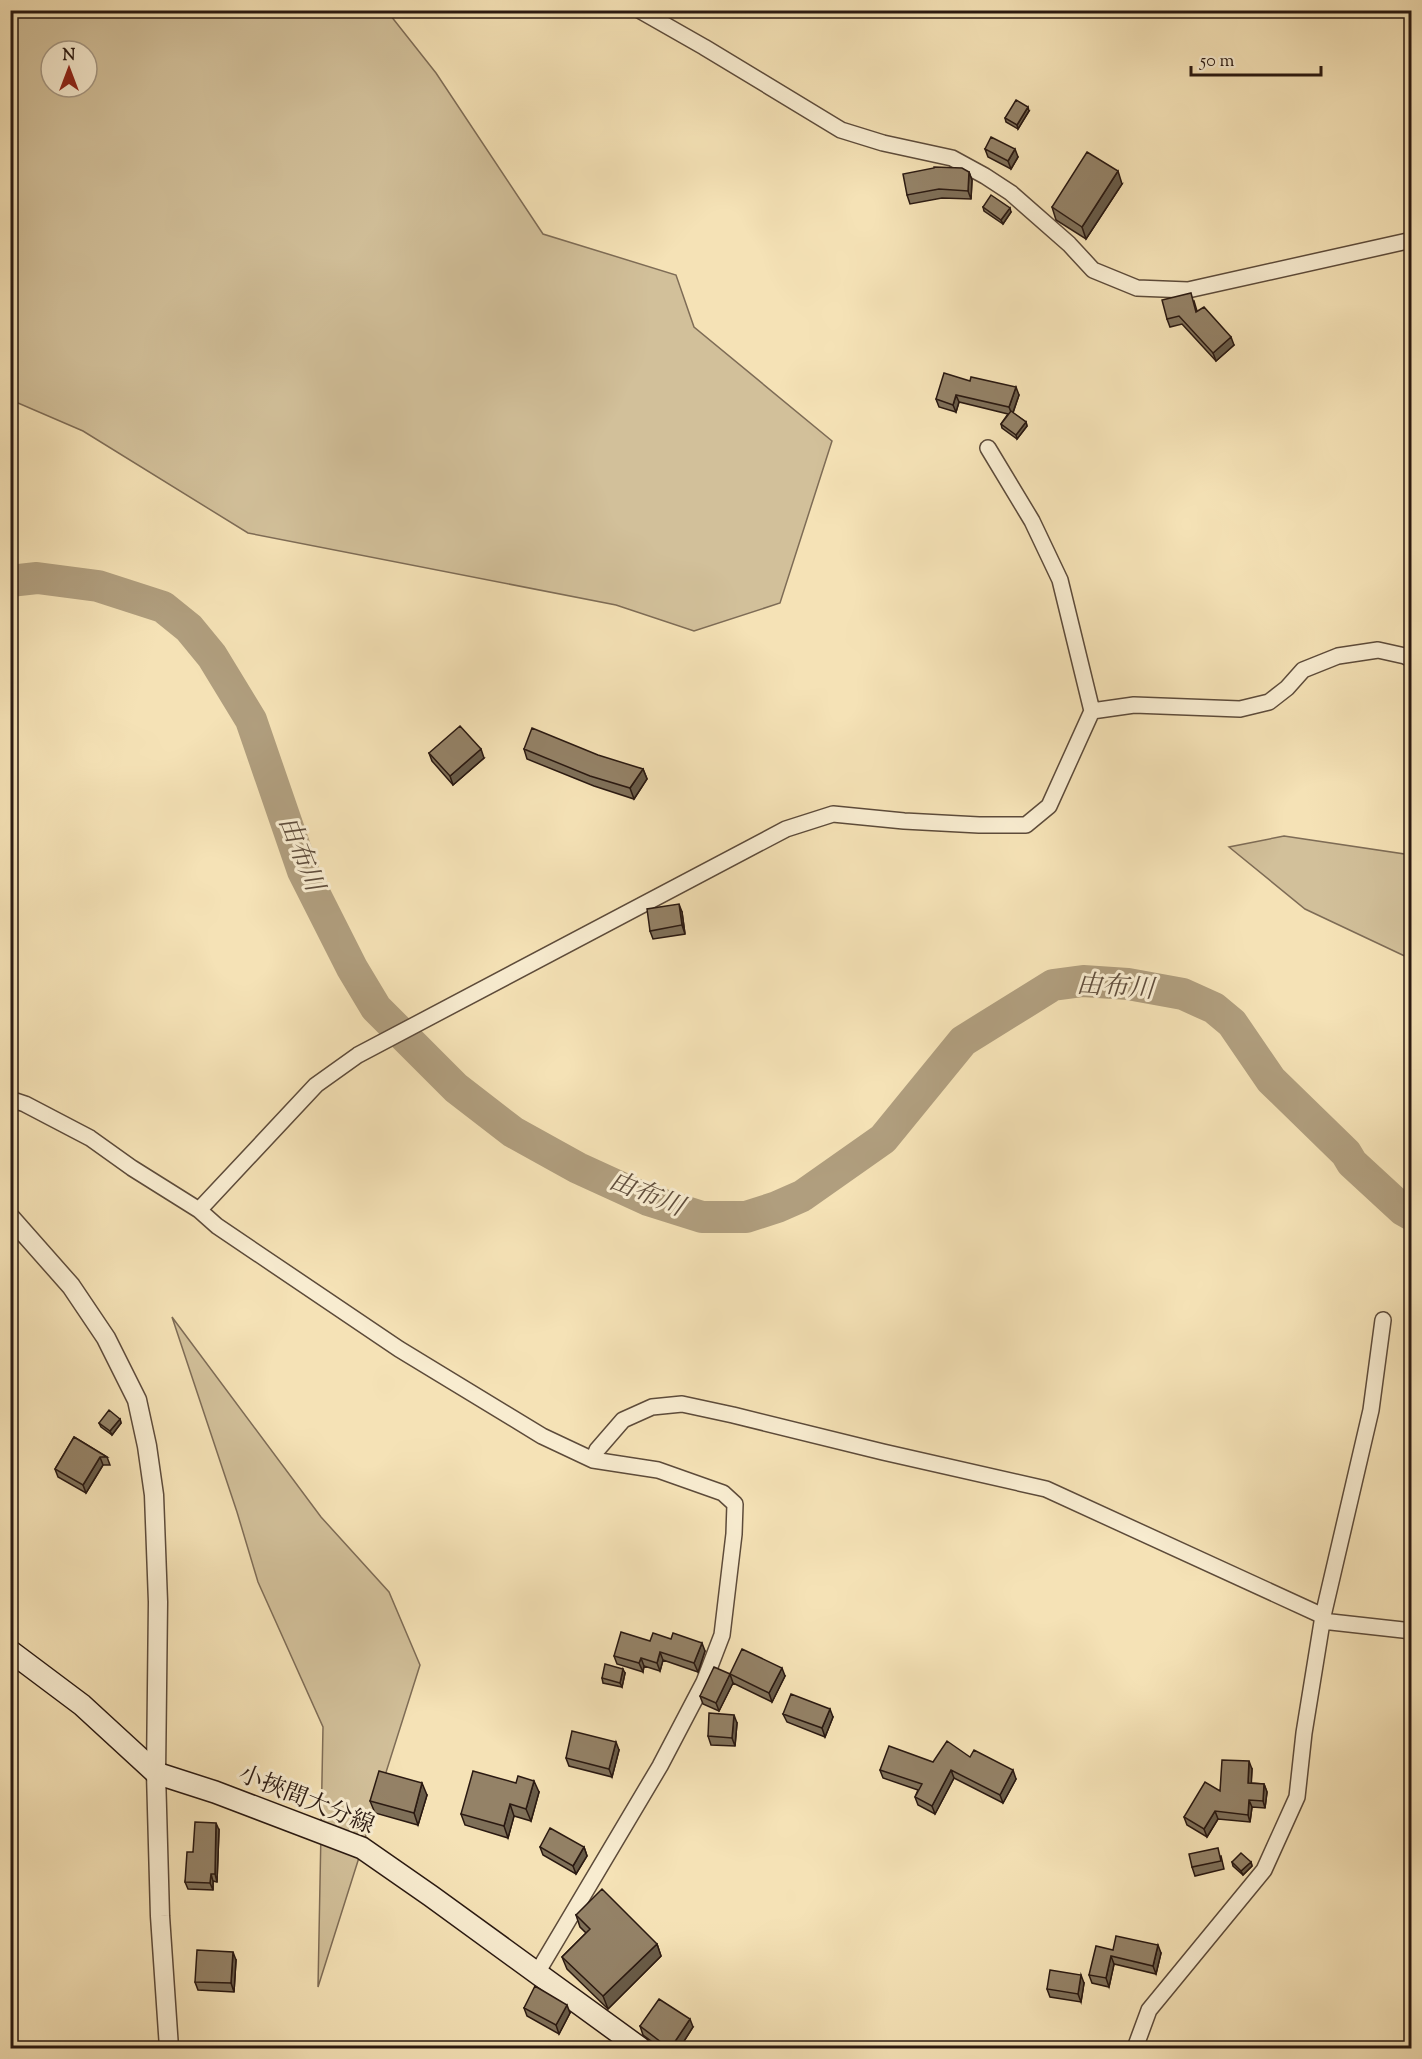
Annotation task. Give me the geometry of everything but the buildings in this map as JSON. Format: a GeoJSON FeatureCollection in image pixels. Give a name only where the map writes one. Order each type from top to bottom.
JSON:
{"type":"FeatureCollection","features":[{"type":"Feature","properties":{"kind":"main road","name":"小挾間大分線"},"geometry":{"type":"LineString","coordinates":[[10,1651],[82,1705],[156,1773],[215,1792],[362,1848],[640,2049]]}},
{"type":"Feature","properties":{"kind":"street"},"geometry":{"type":"LineString","coordinates":[[639,10],[841,130],[952,158],[986,176],[1011,193],[1069,244],[1093,270],[1137,288],[1188,290],[1412,240]]}},
{"type":"Feature","properties":{"kind":"street"},"geometry":{"type":"LineString","coordinates":[[199,1210],[316,1085],[358,1055],[786,830],[833,814],[936,822],[1026,825],[1049,806],[1092,711],[1060,580],[1032,521],[988,448]]}},
{"type":"Feature","properties":{"kind":"street"},"geometry":{"type":"LineString","coordinates":[[1092,711],[1134,705],[1240,708],[1269,702],[1287,688],[1303,670],[1338,656],[1378,650],[1405,656],[1412,660]]}},
{"type":"Feature","properties":{"kind":"street"},"geometry":{"type":"LineString","coordinates":[[10,1099],[25,1104],[90,1138],[132,1168],[199,1210],[217,1227],[399,1349],[542,1436],[593,1460],[658,1470],[723,1493],[735,1504],[734,1534],[722,1635],[704,1682],[660,1766],[537,1973]]}},
{"type":"Feature","properties":{"kind":"street"},"geometry":{"type":"LineString","coordinates":[[10,1217],[71,1286],[106,1338],[137,1400],[147,1446],[154,1495],[158,1602],[156,1773],[160,1916],[169,2049]]}},
{"type":"Feature","properties":{"kind":"street"},"geometry":{"type":"LineString","coordinates":[[1136,2049],[1149,2010],[1264,1870],[1297,1797],[1304,1733],[1322,1618],[1371,1410],[1383,1320]]}},
{"type":"Feature","properties":{"kind":"street"},"geometry":{"type":"LineString","coordinates":[[593,1460],[597,1450],[622,1420],[652,1407],[682,1404],[734,1414],[894,1455],[1046,1489],[1322,1618],[1412,1632]]}},
{"type":"Feature","properties":{"kind":"shaded area"},"geometry":{"type":"Polygon","coordinates":[[[11,10],[387,11],[436,73],[543,234],[676,275],[694,327],[832,441],[780,603],[694,631],[616,605],[248,533],[83,431],[11,400],[11,10]]]}},
{"type":"Feature","properties":{"kind":"shaded area"},"geometry":{"type":"Polygon","coordinates":[[[1284,836],[1411,855],[1411,959],[1305,909],[1229,847],[1284,836]]]}},
{"type":"Feature","properties":{"kind":"shaded area"},"geometry":{"type":"Polygon","coordinates":[[[172,1317],[321,1517],[389,1592],[420,1665],[318,1987],[323,1727],[258,1582],[172,1317]]]}},
{"type":"Feature","properties":{"kind":"waterway","name":"由布川"},"geometry":{"type":"LineString","coordinates":[[10,581],[37,578],[98,586],[163,607],[189,628],[212,656],[251,720],[303,871],[352,968],[376,1008],[456,1088],[513,1132],[578,1168],[648,1200],[702,1217],[746,1217],[802,1196],[883,1139],[963,1041],[1053,985],[1083,981],[1128,984],[1183,994],[1214,1008],[1232,1023],[1271,1080],[1346,1153],[1352,1163],[1403,1210],[1412,1215]]}}]}
